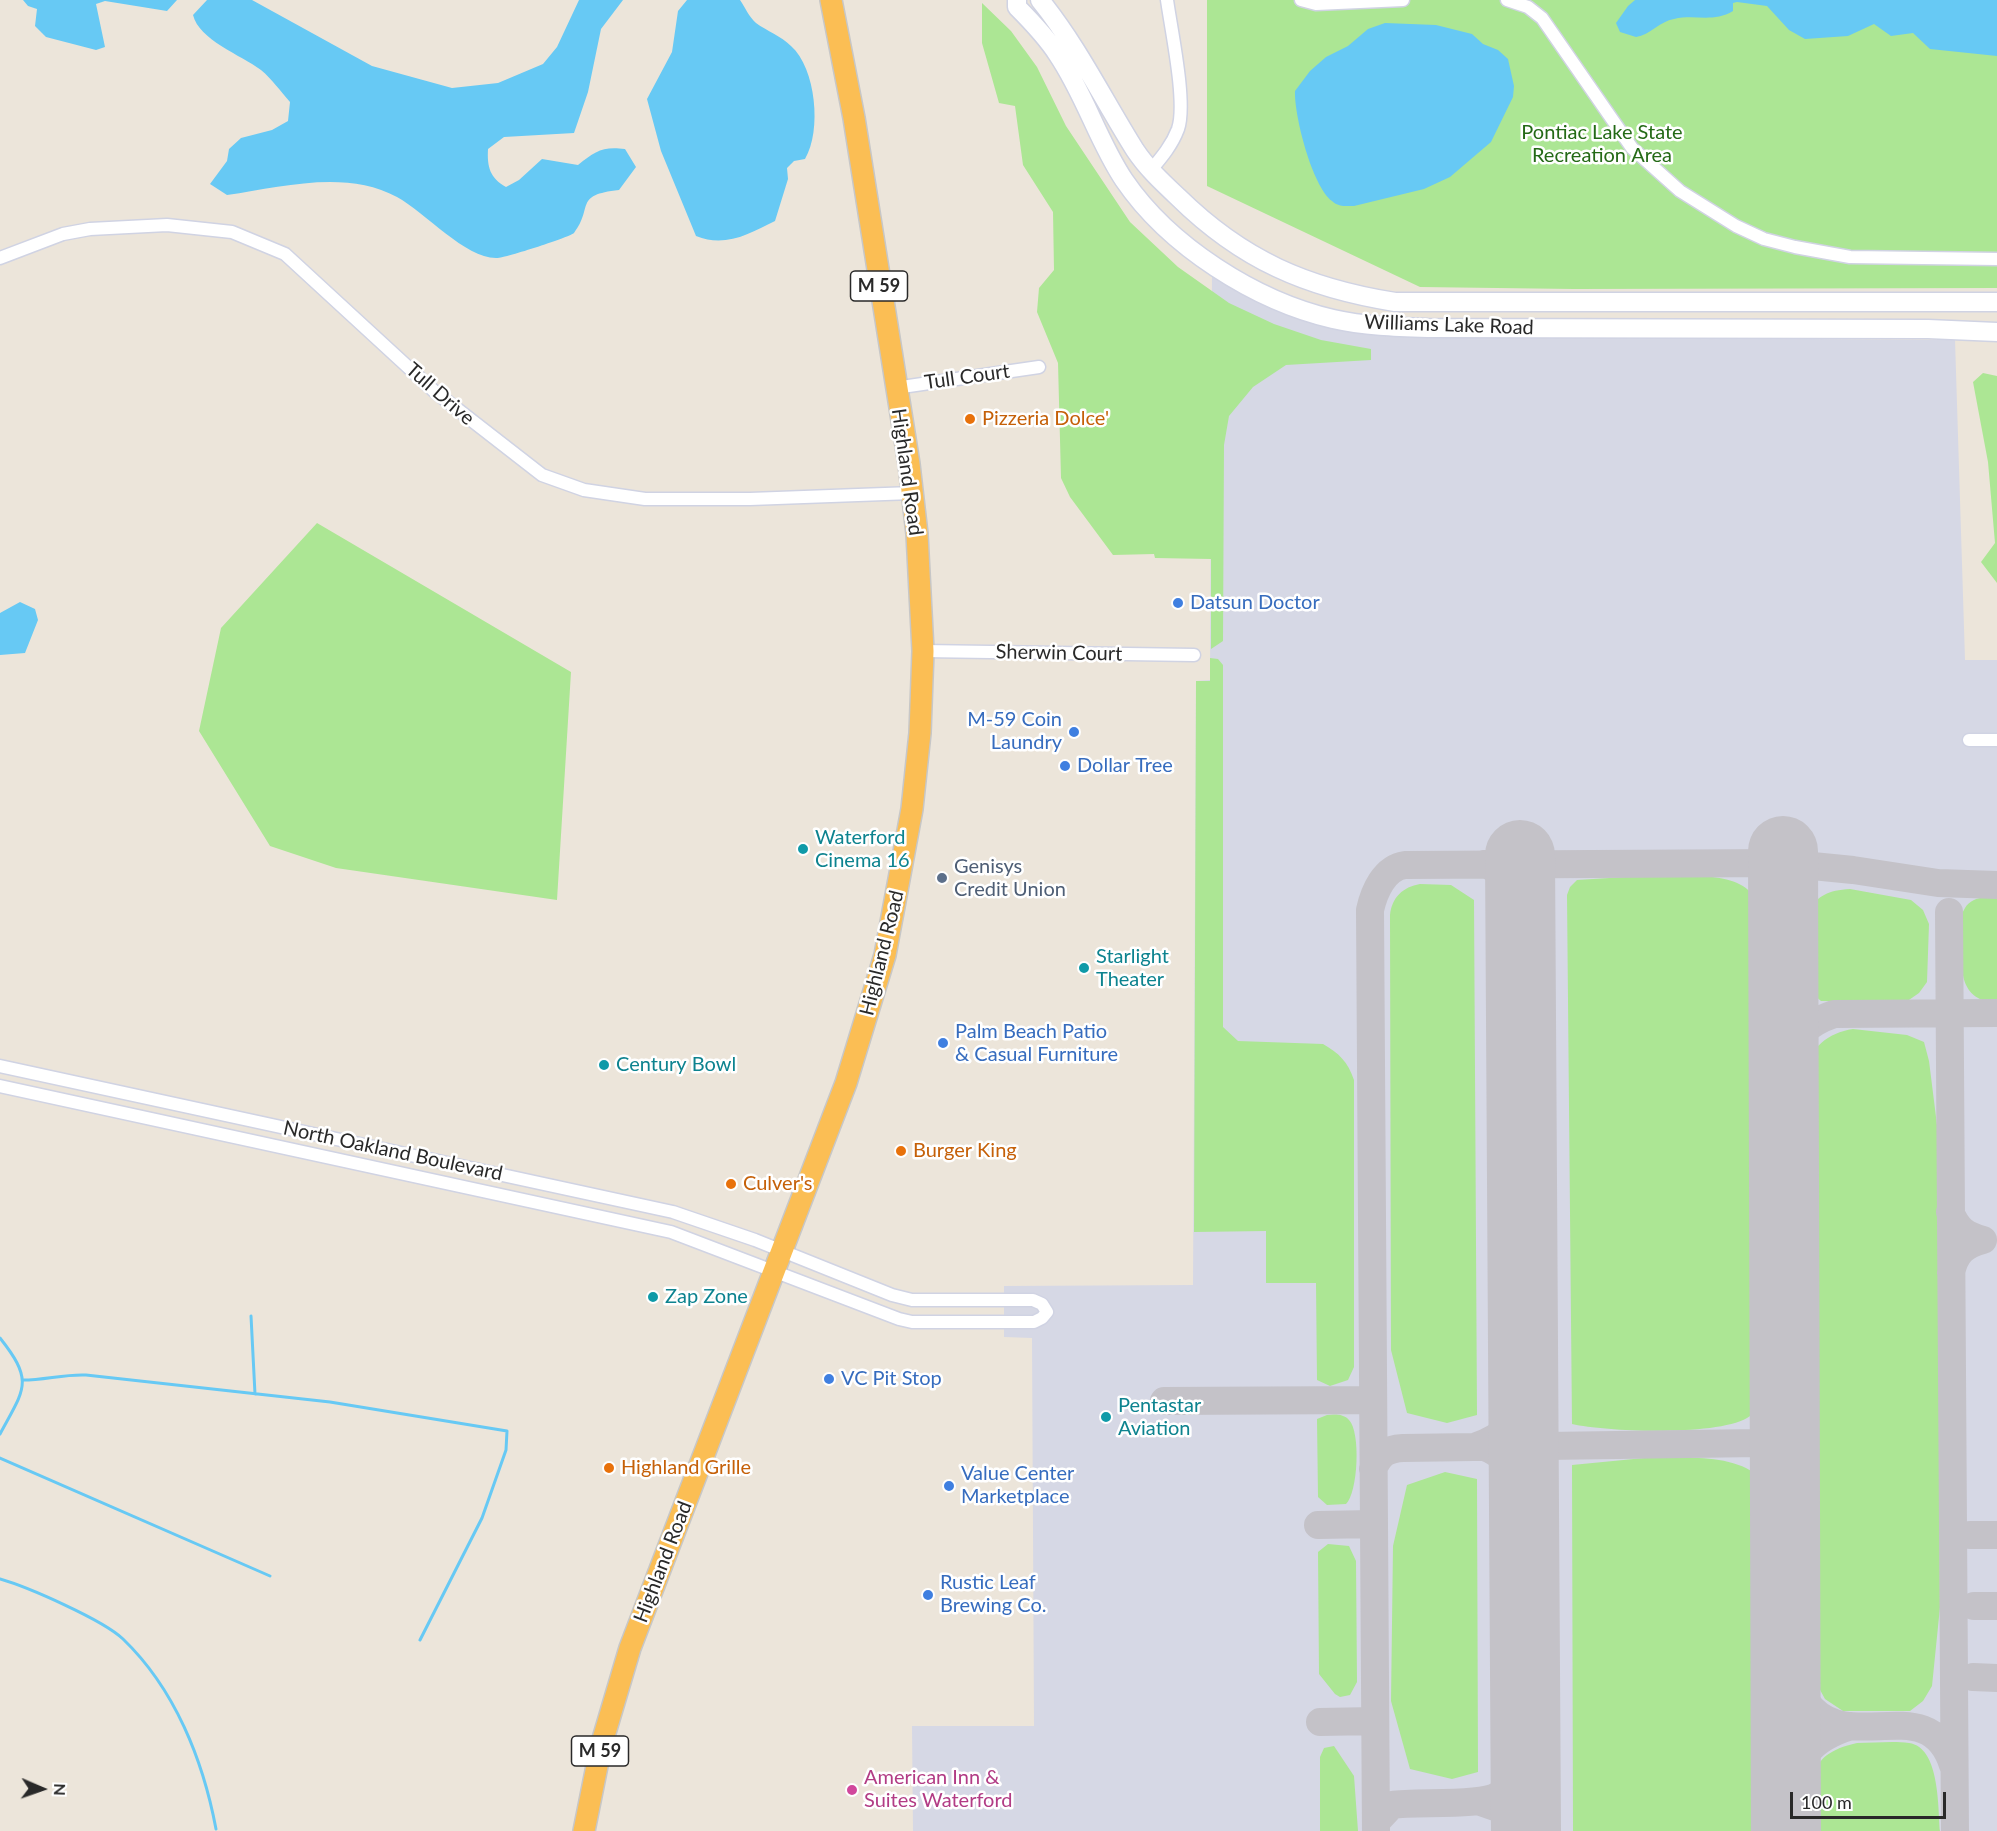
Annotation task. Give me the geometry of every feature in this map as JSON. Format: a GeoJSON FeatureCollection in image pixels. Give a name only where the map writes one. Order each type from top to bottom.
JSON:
{"type":"FeatureCollection","features":[{"type":"Feature","properties":{"kind":"highway","name":"Highland Road"},"geometry":{"type":"LineString","coordinates":[[584,1831],[601,1746],[630,1648],[842,1096],[885,955],[912,809],[920,733],[923,651],[921,585],[912,493],[854,118],[831,0]]}},
{"type":"Feature","properties":{"kind":"main road","name":"Williams Lake Road"},"geometry":{"type":"LineString","coordinates":[[1017,0],[1017,7],[1059,55],[1084,101],[1101,141],[1126,182],[1195,254],[1243,284],[1286,304],[1332,319],[1380,326],[1428,328],[1928,328],[1997,332]]}},
{"type":"Feature","properties":{"kind":"main road","name":"Williams Lake Road"},"geometry":{"type":"LineString","coordinates":[[1040,0],[1086,64],[1150,171],[1230,243],[1308,281],[1348,295],[1383,300],[1442,303],[1997,302]]}},
{"type":"Feature","properties":{"kind":"main road"},"geometry":{"type":"LineString","coordinates":[[1059,55],[1060,50],[1064,49],[1073,56],[1095,95],[1121,124]]}},
{"type":"Feature","properties":{"kind":"main road"},"geometry":{"type":"LineString","coordinates":[[1084,101],[1103,124],[1131,173],[1143,180],[1150,171]]}},
{"type":"Feature","properties":{"kind":"street"},"geometry":{"type":"LineString","coordinates":[[1150,171],[1169,148],[1179,126],[1179,100],[1167,0]]}},
{"type":"Feature","properties":{"kind":"street"},"geometry":{"type":"LineString","coordinates":[[1301,0],[1316,4],[1403,0]]}},
{"type":"Feature","properties":{"kind":"street"},"geometry":{"type":"LineString","coordinates":[[1507,0],[1528,7],[1542,18],[1632,148],[1680,191],[1737,226],[1764,239],[1850,257],[1997,259]]}},
{"type":"Feature","properties":{"kind":"street","name":"Tull Drive"},"geometry":{"type":"LineString","coordinates":[[0,258],[63,234],[90,229],[167,225],[232,232],[285,254],[439,395],[542,475],[584,490],[645,499],[740,499],[912,493]]}},
{"type":"Feature","properties":{"kind":"street","name":"Tull Court"},"geometry":{"type":"LineString","coordinates":[[895,388],[1039,367]]}},
{"type":"Feature","properties":{"kind":"street","name":"Sherwin Court"},"geometry":{"type":"LineString","coordinates":[[923,651],[1194,654]]}},
{"type":"Feature","properties":{"kind":"street"},"geometry":{"type":"LineString","coordinates":[[1969,740],[1997,740]]}},
{"type":"Feature","properties":{"kind":"street","name":"North Oakland Boulevard"},"geometry":{"type":"LineString","coordinates":[[0,1066],[662,1209],[781,1250],[912,1300],[1033,1300],[1042,1304],[1047,1312],[1034,1322],[912,1322],[890,1317],[662,1230],[0,1086]]}},
{"type":"Feature","properties":{"kind":"shaded area"},"geometry":{"type":"Polygon","coordinates":[[[1212,274],[1340,329],[1382,336],[1955,340],[1965,660],[1997,660],[1997,1831],[913,1831],[912,1726],[1034,1726],[1032,1338],[1004,1337],[1004,1286],[1193,1285],[1196,681],[1210,680],[1212,274]]]}},
{"type":"Feature","properties":{"kind":"green space","name":"Pontiac Lake State Recreation Area"},"geometry":{"type":"Polygon","coordinates":[[[1207,0],[1997,0],[1997,288],[1420,287],[1207,186],[1207,0]]]}},
{"type":"Feature","properties":{"kind":"green space"},"geometry":{"type":"Polygon","coordinates":[[[982,3],[1011,31],[1037,67],[1066,126],[1130,222],[1178,267],[1229,303],[1274,324],[1321,340],[1371,349],[1371,360],[1286,365],[1253,387],[1229,416],[1224,445],[1223,641],[1211,649],[1211,559],[1155,558],[1154,554],[1113,555],[1070,497],[1061,478],[1058,363],[1037,312],[1039,288],[1054,270],[1053,212],[1023,165],[1015,106],[999,103],[982,43],[982,3]]]}},
{"type":"Feature","properties":{"kind":"green space"},"geometry":{"type":"Polygon","coordinates":[[[1983,373],[1997,376],[1997,583],[1981,562],[1995,543],[1988,462],[1973,382],[1983,373]]]}},
{"type":"Feature","properties":{"kind":"green space"},"geometry":{"type":"Polygon","coordinates":[[[317,523],[571,672],[557,900],[336,868],[270,846],[199,731],[221,628],[317,523]]]}},
{"type":"Feature","properties":{"kind":"green space"},"geometry":{"type":"Polygon","coordinates":[[[1210,658],[1218,659],[1223,665],[1223,1027],[1238,1041],[1323,1044],[1342,1059],[1354,1080],[1354,1367],[1348,1380],[1330,1386],[1317,1380],[1316,1283],[1266,1283],[1266,1231],[1194,1232],[1196,681],[1210,681],[1210,658]]]}},
{"type":"Feature","properties":{"kind":"green space"},"geometry":{"type":"Polygon","coordinates":[[[1658,875],[1716,877],[1730,880],[1743,886],[1752,894],[1758,906],[1763,1396],[1759,1406],[1747,1418],[1712,1428],[1661,1431],[1589,1427],[1572,1424],[1567,895],[1570,887],[1577,880],[1658,875]]]}},
{"type":"Feature","properties":{"kind":"green space"},"geometry":{"type":"Polygon","coordinates":[[[1420,884],[1451,885],[1474,900],[1477,1415],[1447,1423],[1407,1413],[1391,1350],[1390,915],[1393,903],[1399,894],[1420,884]]]}},
{"type":"Feature","properties":{"kind":"green space"},"geometry":{"type":"Polygon","coordinates":[[[1850,889],[1911,900],[1923,910],[1929,924],[1927,982],[1919,993],[1906,1002],[1821,1001],[1808,990],[1807,927],[1812,908],[1817,900],[1825,895],[1850,889]]]}},
{"type":"Feature","properties":{"kind":"green space"},"geometry":{"type":"Polygon","coordinates":[[[1985,897],[1997,897],[1997,1002],[1975,996],[1969,990],[1962,972],[1962,915],[1969,903],[1985,897]]]}},
{"type":"Feature","properties":{"kind":"green space"},"geometry":{"type":"Polygon","coordinates":[[[1853,1029],[1907,1035],[1924,1042],[1929,1061],[1938,1133],[1940,1607],[1932,1686],[1923,1701],[1910,1711],[1843,1711],[1825,1699],[1813,1677],[1807,1074],[1812,1056],[1821,1043],[1836,1034],[1853,1029]]]}},
{"type":"Feature","properties":{"kind":"green space"},"geometry":{"type":"Polygon","coordinates":[[[1327,1415],[1345,1417],[1353,1427],[1356,1449],[1355,1476],[1350,1498],[1346,1504],[1327,1505],[1318,1497],[1317,1419],[1327,1415]]]}},
{"type":"Feature","properties":{"kind":"green space"},"geometry":{"type":"Polygon","coordinates":[[[1644,1458],[1719,1460],[1746,1468],[1758,1476],[1762,1490],[1762,1831],[1573,1831],[1572,1465],[1644,1458]]]}},
{"type":"Feature","properties":{"kind":"green space"},"geometry":{"type":"Polygon","coordinates":[[[1445,1472],[1477,1479],[1478,1772],[1452,1779],[1410,1769],[1391,1701],[1393,1546],[1407,1485],[1445,1472]]]}},
{"type":"Feature","properties":{"kind":"green space"},"geometry":{"type":"Polygon","coordinates":[[[1328,1544],[1349,1546],[1356,1561],[1357,1682],[1350,1695],[1340,1697],[1319,1674],[1318,1552],[1328,1544]]]}},
{"type":"Feature","properties":{"kind":"green space"},"geometry":{"type":"Polygon","coordinates":[[[1857,1743],[1909,1743],[1919,1747],[1927,1755],[1935,1780],[1940,1831],[1812,1831],[1812,1786],[1819,1764],[1827,1755],[1839,1748],[1857,1743]]]}},
{"type":"Feature","properties":{"kind":"green space"},"geometry":{"type":"Polygon","coordinates":[[[1334,1746],[1354,1776],[1358,1831],[1320,1831],[1320,1757],[1324,1748],[1334,1746]]]}},
{"type":"Feature","properties":{"kind":"water"},"geometry":{"type":"Polygon","coordinates":[[[23,0],[177,0],[167,11],[105,1],[96,4],[105,47],[96,50],[46,37],[35,26],[37,9],[28,6],[23,0]]]}},
{"type":"Feature","properties":{"kind":"water"},"geometry":{"type":"Polygon","coordinates":[[[207,0],[252,0],[372,66],[452,88],[498,83],[543,64],[557,47],[579,0],[623,0],[601,29],[588,92],[574,133],[504,137],[488,149],[488,161],[493,176],[506,187],[519,180],[542,159],[578,165],[595,153],[611,148],[625,149],[636,167],[619,190],[595,195],[590,199],[574,233],[538,247],[497,258],[472,251],[397,197],[357,184],[313,182],[227,195],[210,184],[227,161],[229,149],[241,138],[272,130],[288,121],[290,102],[261,70],[203,32],[193,15],[207,0]]]}},
{"type":"Feature","properties":{"kind":"water"},"geometry":{"type":"Polygon","coordinates":[[[687,0],[740,0],[756,23],[787,42],[799,56],[806,69],[814,100],[815,117],[810,147],[805,159],[794,161],[787,168],[788,179],[775,221],[746,235],[727,240],[717,241],[696,236],[661,151],[647,99],[672,52],[678,11],[687,0]]]}},
{"type":"Feature","properties":{"kind":"water"},"geometry":{"type":"Polygon","coordinates":[[[1635,0],[1997,0],[1997,56],[1930,49],[1913,33],[1891,36],[1874,24],[1848,36],[1805,39],[1789,30],[1767,6],[1737,2],[1733,3],[1733,11],[1726,15],[1669,20],[1646,34],[1636,37],[1620,32],[1616,23],[1635,0]]]}},
{"type":"Feature","properties":{"kind":"water"},"geometry":{"type":"Polygon","coordinates":[[[1385,23],[1436,25],[1472,34],[1483,44],[1498,50],[1508,59],[1514,86],[1513,97],[1491,142],[1450,177],[1424,189],[1354,206],[1339,205],[1325,193],[1311,166],[1301,132],[1295,91],[1310,71],[1326,57],[1348,46],[1368,29],[1385,23]]]}},
{"type":"Feature","properties":{"kind":"water"},"geometry":{"type":"Polygon","coordinates":[[[20,602],[35,609],[38,620],[25,653],[0,655],[0,613],[20,602]]]}},
{"type":"Feature","properties":{"kind":"waterway"},"geometry":{"type":"LineString","coordinates":[[251,1316],[255,1394]]}},
{"type":"Feature","properties":{"kind":"waterway"},"geometry":{"type":"LineString","coordinates":[[0,1338],[18,1365],[22,1376],[20,1395],[0,1434]]}},
{"type":"Feature","properties":{"kind":"waterway"},"geometry":{"type":"LineString","coordinates":[[23,1380],[86,1375],[330,1402],[507,1431],[506,1450],[482,1518],[420,1640]]}},
{"type":"Feature","properties":{"kind":"waterway"},"geometry":{"type":"LineString","coordinates":[[0,1458],[270,1576]]}},
{"type":"Feature","properties":{"kind":"waterway"},"geometry":{"type":"LineString","coordinates":[[0,1579],[46,1596],[99,1623],[123,1639],[141,1659],[158,1680],[184,1727],[203,1777],[216,1829]]}},
{"type":"Feature","properties":{"kind":"taxiway"},"geometry":{"type":"LineString","coordinates":[[1376,1831],[1370,910],[1381,882],[1391,871],[1405,865],[1782,863],[1853,870],[1938,883],[1997,885]]}},
{"type":"Feature","properties":{"kind":"taxiway"},"geometry":{"type":"LineString","coordinates":[[1484,864],[1497,870],[1506,878],[1520,901]]}},
{"type":"Feature","properties":{"kind":"taxiway"},"geometry":{"type":"LineString","coordinates":[[1949,912],[1955,1831]]}},
{"type":"Feature","properties":{"kind":"taxiway"},"geometry":{"type":"LineString","coordinates":[[1783,1068],[1801,1034],[1814,1023],[1834,1014],[1997,1013]]}},
{"type":"Feature","properties":{"kind":"taxiway"},"geometry":{"type":"LineString","coordinates":[[1950,1212],[1963,1231],[1983,1240],[1961,1251],[1951,1273]]}},
{"type":"Feature","properties":{"kind":"taxiway"},"geometry":{"type":"LineString","coordinates":[[1477,1446],[1501,1434],[1507,1428],[1516,1416],[1523,1399]]}},
{"type":"Feature","properties":{"kind":"taxiway"},"geometry":{"type":"LineString","coordinates":[[1164,1401],[1373,1400]]}},
{"type":"Feature","properties":{"kind":"taxiway"},"geometry":{"type":"LineString","coordinates":[[1759,1443],[1772,1436],[1785,1420]]}},
{"type":"Feature","properties":{"kind":"taxiway"},"geometry":{"type":"LineString","coordinates":[[1373,1469],[1384,1453],[1403,1448],[1759,1443],[1773,1449],[1785,1468]]}},
{"type":"Feature","properties":{"kind":"taxiway"},"geometry":{"type":"LineString","coordinates":[[1482,1446],[1497,1453],[1508,1463],[1524,1492]]}},
{"type":"Feature","properties":{"kind":"taxiway"},"geometry":{"type":"LineString","coordinates":[[1318,1525],[1374,1524]]}},
{"type":"Feature","properties":{"kind":"taxiway"},"geometry":{"type":"LineString","coordinates":[[1970,1535],[1997,1535]]}},
{"type":"Feature","properties":{"kind":"taxiway"},"geometry":{"type":"LineString","coordinates":[[1974,1606],[1997,1606]]}},
{"type":"Feature","properties":{"kind":"taxiway"},"geometry":{"type":"LineString","coordinates":[[1785,1651],[1802,1696],[1812,1709],[1829,1721],[1849,1726],[1909,1726],[1927,1731],[1942,1743],[1953,1765]]}},
{"type":"Feature","properties":{"kind":"taxiway"},"geometry":{"type":"LineString","coordinates":[[1973,1677],[1997,1678]]}},
{"type":"Feature","properties":{"kind":"taxiway"},"geometry":{"type":"LineString","coordinates":[[1320,1722],[1375,1721]]}},
{"type":"Feature","properties":{"kind":"taxiway"},"geometry":{"type":"LineString","coordinates":[[1786,1800],[1807,1752],[1825,1737],[1851,1726]]}},
{"type":"Feature","properties":{"kind":"taxiway"},"geometry":{"type":"LineString","coordinates":[[1376,1822],[1392,1805],[1491,1799],[1508,1787],[1525,1758]]}},
{"type":"Feature","properties":{"kind":"taxiway"},"geometry":{"type":"LineString","coordinates":[[1478,1801],[1501,1809],[1519,1831]]}},
{"type":"Feature","properties":{"kind":"runway"},"geometry":{"type":"LineString","coordinates":[[1783,851],[1786,1831]]}},
{"type":"Feature","properties":{"kind":"runway"},"geometry":{"type":"LineString","coordinates":[[1520,855],[1526,1831]]}},
{"type":"Feature","properties":{"kind":"place","name":"Pizzeria Dolce'"},"geometry":{"type":"Point","coordinates":[970,419]}},
{"type":"Feature","properties":{"kind":"place","name":"Datsun Doctor"},"geometry":{"type":"Point","coordinates":[1178,603]}},
{"type":"Feature","properties":{"kind":"place","name":"M-59 Coin Laundry"},"geometry":{"type":"Point","coordinates":[1074,732]}},
{"type":"Feature","properties":{"kind":"place","name":"Dollar Tree"},"geometry":{"type":"Point","coordinates":[1065,766]}},
{"type":"Feature","properties":{"kind":"place","name":"Waterford Cinema 16"},"geometry":{"type":"Point","coordinates":[803,849]}},
{"type":"Feature","properties":{"kind":"place","name":"Genisys Credit Union"},"geometry":{"type":"Point","coordinates":[942,878]}},
{"type":"Feature","properties":{"kind":"place","name":"Starlight Theater"},"geometry":{"type":"Point","coordinates":[1084,968]}},
{"type":"Feature","properties":{"kind":"place","name":"Palm Beach Patio & Casual Furniture"},"geometry":{"type":"Point","coordinates":[943,1043]}},
{"type":"Feature","properties":{"kind":"place","name":"Century Bowl"},"geometry":{"type":"Point","coordinates":[604,1065]}},
{"type":"Feature","properties":{"kind":"place","name":"Burger King"},"geometry":{"type":"Point","coordinates":[901,1151]}},
{"type":"Feature","properties":{"kind":"place","name":"Culver's"},"geometry":{"type":"Point","coordinates":[731,1184]}},
{"type":"Feature","properties":{"kind":"place","name":"Zap Zone"},"geometry":{"type":"Point","coordinates":[653,1297]}},
{"type":"Feature","properties":{"kind":"place","name":"VC Pit Stop"},"geometry":{"type":"Point","coordinates":[829,1379]}},
{"type":"Feature","properties":{"kind":"place","name":"Pentastar Aviation"},"geometry":{"type":"Point","coordinates":[1106,1417]}},
{"type":"Feature","properties":{"kind":"place","name":"Highland Grille"},"geometry":{"type":"Point","coordinates":[609,1468]}},
{"type":"Feature","properties":{"kind":"place","name":"Value Center Marketplace"},"geometry":{"type":"Point","coordinates":[949,1486]}},
{"type":"Feature","properties":{"kind":"place","name":"Rustic Leaf Brewing Co."},"geometry":{"type":"Point","coordinates":[928,1595]}},
{"type":"Feature","properties":{"kind":"place","name":"American Inn & Suites Waterford"},"geometry":{"type":"Point","coordinates":[852,1790]}}]}
